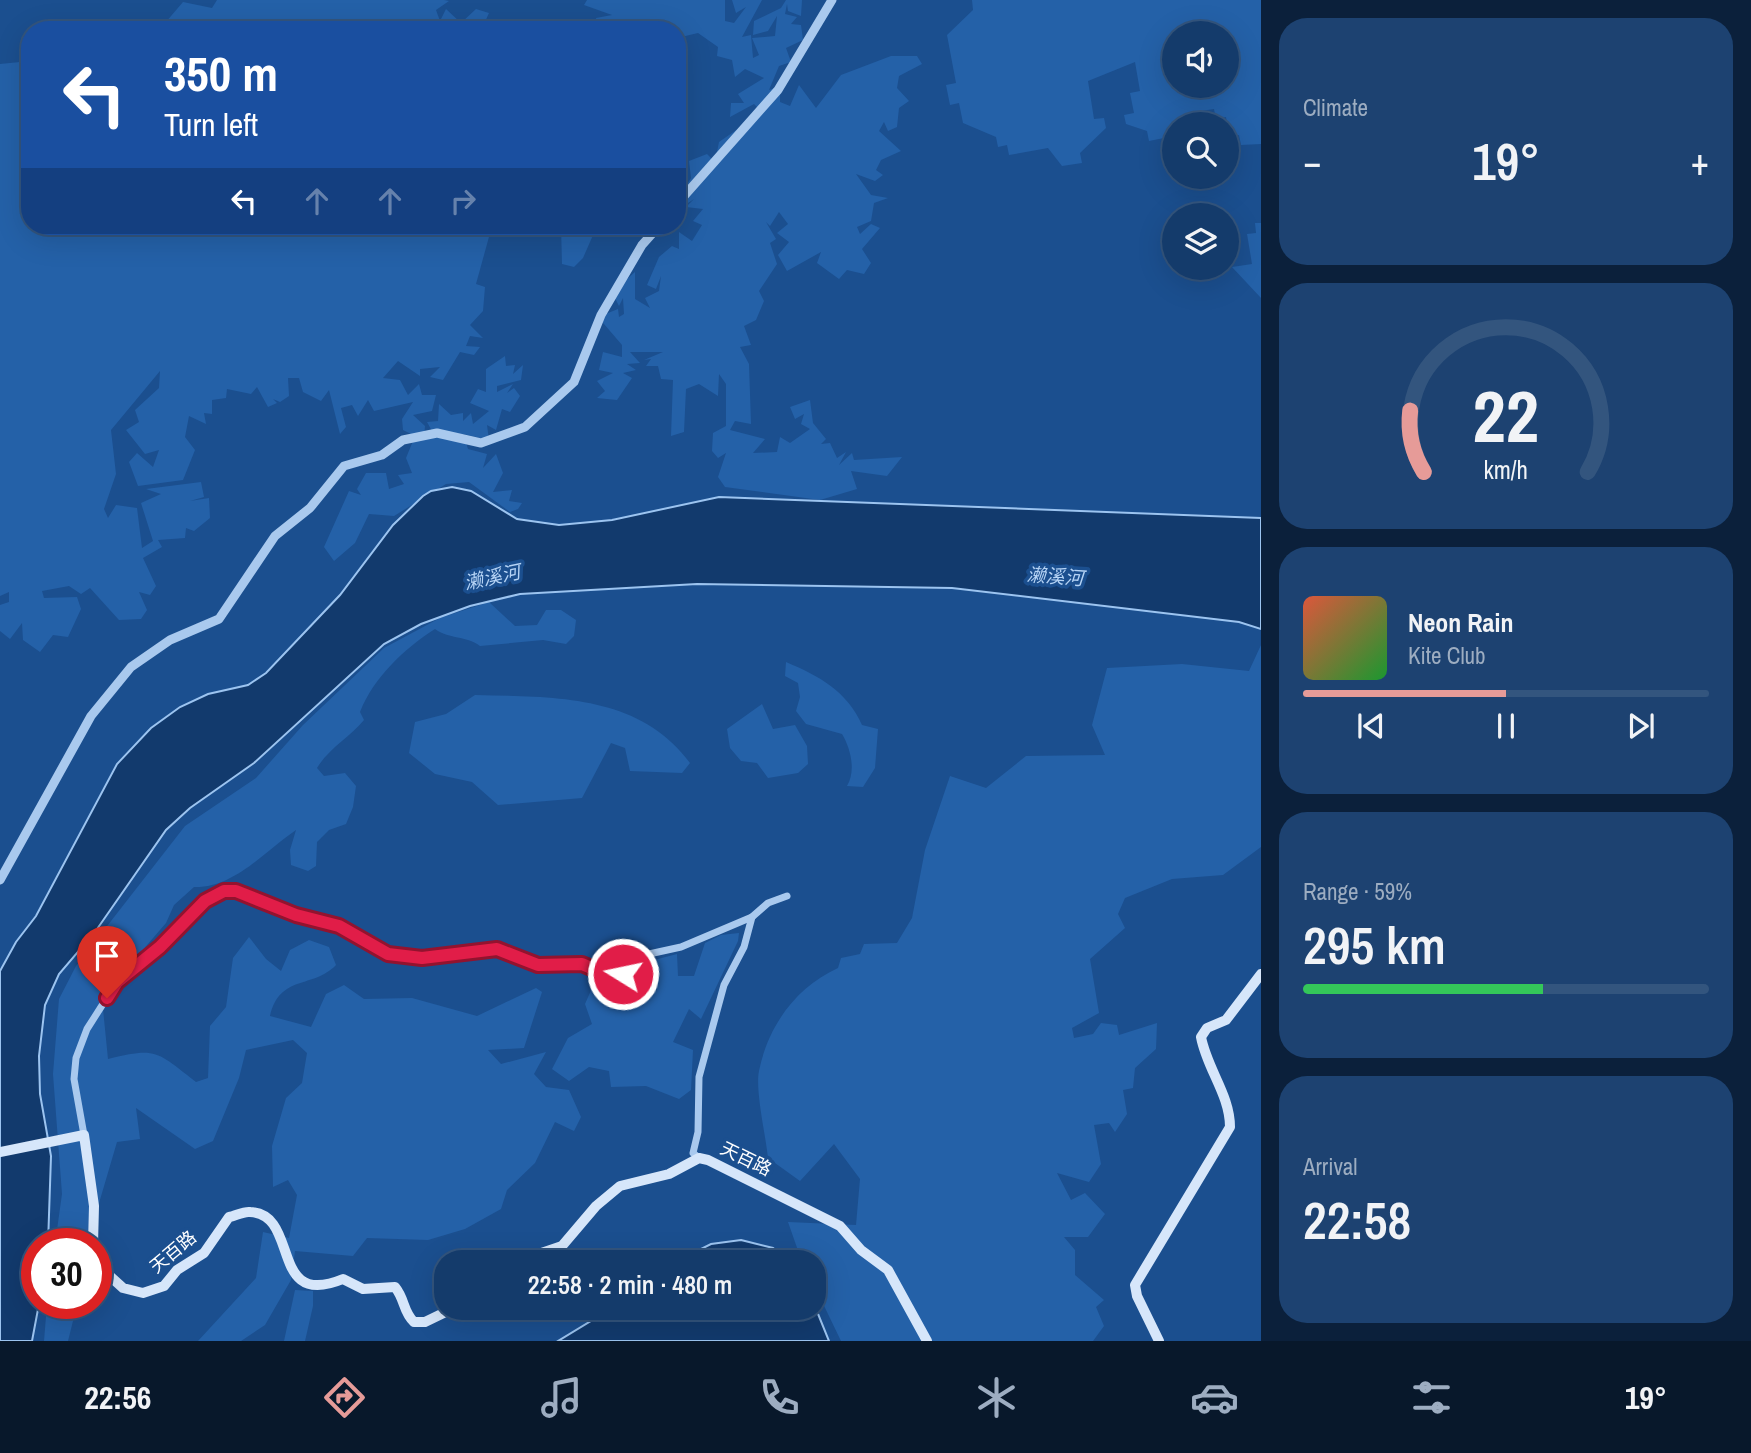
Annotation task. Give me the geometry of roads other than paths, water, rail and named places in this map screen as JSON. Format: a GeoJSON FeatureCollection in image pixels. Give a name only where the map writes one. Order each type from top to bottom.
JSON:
{"type":"FeatureCollection","features":[{"type":"Feature","properties":{"kind":"main road"},"geometry":{"type":"LineString","coordinates":[[1159,1341],[1137,1296],[1135,1285],[1230,1127],[1227,1104],[1206,1058],[1202,1037],[1207,1028],[1226,1020],[1261,974]]}},
{"type":"Feature","properties":{"kind":"main road"},"geometry":{"type":"LineString","coordinates":[[0,1152],[84,1135],[94,1206],[93,1228]]}},
{"type":"Feature","properties":{"kind":"main road","name":"天百路"},"geometry":{"type":"LineString","coordinates":[[550,1250],[562,1246],[596,1206],[620,1186],[670,1174],[698,1158],[708,1160],[745,1181],[785,1196],[840,1226],[861,1250],[888,1270],[927,1341]]}},
{"type":"Feature","properties":{"kind":"main road","name":"天百路"},"geometry":{"type":"LineString","coordinates":[[112,1278],[123,1288],[143,1293],[164,1286],[177,1270],[204,1252],[229,1217],[250,1212],[270,1219],[277,1227],[288,1265],[313,1286],[324,1287],[343,1279],[363,1289],[395,1287],[402,1295],[406,1315],[415,1322],[425,1322],[434,1318]]}},
{"type":"Feature","properties":{"kind":"street"},"geometry":{"type":"LineString","coordinates":[[686,195],[778,90],[832,0]]}},
{"type":"Feature","properties":{"kind":"street"},"geometry":{"type":"LineString","coordinates":[[0,880],[91,716],[131,667],[170,640],[219,619],[275,536],[310,508],[344,466],[382,455],[403,440],[437,433],[481,443],[525,427],[574,382],[601,316],[642,245],[651,235]]}},
{"type":"Feature","properties":{"kind":"street"},"geometry":{"type":"LineString","coordinates":[[84,1135],[74,1079],[76,1058],[87,1029],[117,982],[160,947],[205,901],[224,891],[236,891],[296,915],[339,926],[388,954],[422,958],[497,949],[538,965],[582,964],[612,977],[649,954],[681,947],[752,917],[768,903],[788,896]]}},
{"type":"Feature","properties":{"kind":"street"},"geometry":{"type":"LineString","coordinates":[[698,1158],[693,1153],[698,1132],[699,1077],[724,985],[744,947],[752,917]]}},
{"type":"Feature","properties":{"kind":"water","name":"濑溪河"},"geometry":{"type":"Polygon","coordinates":[[[452,487],[471,491],[517,519],[559,525],[612,520],[719,497],[1261,518],[1261,629],[1239,622],[952,588],[697,584],[520,594],[470,606],[421,624],[384,644],[254,763],[190,808],[166,830],[95,932],[59,974],[45,1005],[39,1056],[40,1094],[51,1156],[49,1228],[21,1228],[21,1319],[36,1319],[32,1341],[0,1341],[0,971],[16,942],[36,916],[117,764],[151,728],[180,707],[208,694],[248,685],[266,673],[340,595],[393,525],[431,491],[452,487]]]}},
{"type":"Feature","properties":{"kind":"water"},"geometry":{"type":"Polygon","coordinates":[[[741,1240],[775,1250],[699,1250],[711,1244],[741,1240]]]}},
{"type":"Feature","properties":{"kind":"water"},"geometry":{"type":"Polygon","coordinates":[[[593,1320],[820,1320],[829,1341],[558,1341],[593,1320]]]}}]}
